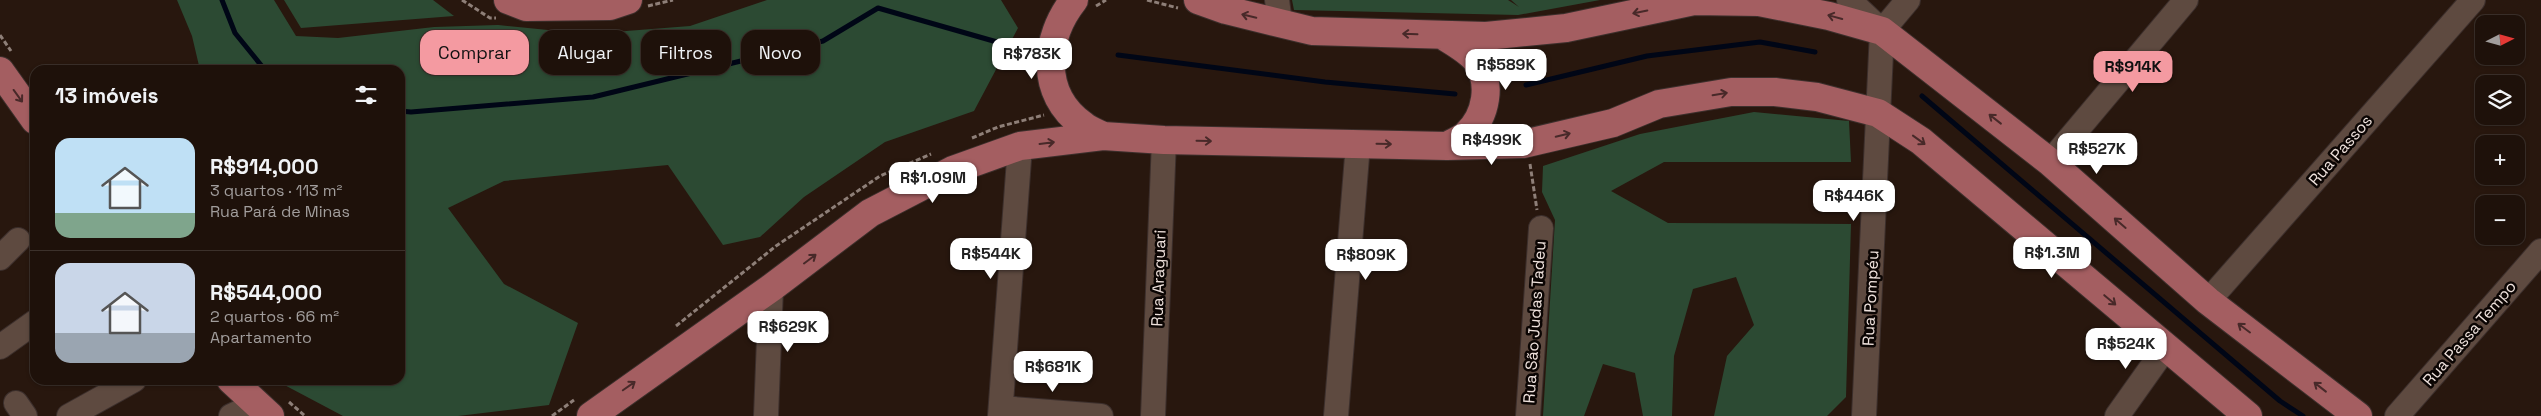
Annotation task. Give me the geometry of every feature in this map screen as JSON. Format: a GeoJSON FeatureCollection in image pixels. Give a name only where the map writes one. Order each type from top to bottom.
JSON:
{"type":"FeatureCollection","features":[{"type":"Feature","properties":{"kind":"main road"},"geometry":{"type":"LineString","coordinates":[[518,2],[610,6],[628,0]]}},
{"type":"Feature","properties":{"kind":"main road"},"geometry":{"type":"LineString","coordinates":[[1199,0],[1226,10],[1278,12],[1312,31],[1486,36],[1566,28],[1694,1],[1760,1],[1829,16],[1882,31],[2050,162],[2208,300],[2358,416]]}},
{"type":"Feature","properties":{"kind":"main road"},"geometry":{"type":"LineString","coordinates":[[1081,6],[1061,16],[1052,39],[1050,63],[1055,86],[1066,108],[1082,125],[1103,136]]}},
{"type":"Feature","properties":{"kind":"main road"},"geometry":{"type":"LineString","coordinates":[[1442,35],[1476,60],[1484,80],[1486,102],[1480,117],[1467,134],[1447,146]]}},
{"type":"Feature","properties":{"kind":"main road"},"geometry":{"type":"LineString","coordinates":[[0,71],[30,113]]}},
{"type":"Feature","properties":{"kind":"main road"},"geometry":{"type":"LineString","coordinates":[[591,416],[655,368],[771,288],[870,213],[953,170],[1020,146],[1103,136],[1164,140],[1447,146],[1526,143],[1613,123],[1659,104],[1731,92],[1775,92],[1817,96],[1878,113],[1921,140],[2248,416]]}},
{"type":"Feature","properties":{"kind":"main road"},"geometry":{"type":"LineString","coordinates":[[236,385],[263,410]]}},
{"type":"Feature","properties":{"kind":"street"},"geometry":{"type":"LineString","coordinates":[[1849,0],[1882,31],[1908,0]]}},
{"type":"Feature","properties":{"kind":"street"},"geometry":{"type":"LineString","coordinates":[[2050,162],[2186,0]]}},
{"type":"Feature","properties":{"kind":"street","name":"Rua Passos"},"geometry":{"type":"LineString","coordinates":[[2208,300],[2473,0]]}},
{"type":"Feature","properties":{"kind":"street","name":"Rua Pompéu"},"geometry":{"type":"LineString","coordinates":[[1864,416],[1882,31]]}},
{"type":"Feature","properties":{"kind":"street","name":"Rua Araguari"},"geometry":{"type":"LineString","coordinates":[[1153,416],[1164,140]]}},
{"type":"Feature","properties":{"kind":"street"},"geometry":{"type":"LineString","coordinates":[[1336,416],[1358,144]]}},
{"type":"Feature","properties":{"kind":"street"},"geometry":{"type":"LineString","coordinates":[[1020,146],[1001,412],[1101,416]]}},
{"type":"Feature","properties":{"kind":"street","name":"Rua São Judas Tadeu"},"geometry":{"type":"LineString","coordinates":[[1528,416],[1541,228]]}},
{"type":"Feature","properties":{"kind":"street"},"geometry":{"type":"LineString","coordinates":[[0,258],[18,240]]}},
{"type":"Feature","properties":{"kind":"street","name":"Rua Passa Tempo"},"geometry":{"type":"LineString","coordinates":[[2397,416],[2541,251]]}},
{"type":"Feature","properties":{"kind":"street"},"geometry":{"type":"LineString","coordinates":[[766,416],[771,288]]}},
{"type":"Feature","properties":{"kind":"street"},"geometry":{"type":"LineString","coordinates":[[0,347],[30,326]]}},
{"type":"Feature","properties":{"kind":"street"},"geometry":{"type":"LineString","coordinates":[[2117,416],[2166,347]]}},
{"type":"Feature","properties":{"kind":"street"},"geometry":{"type":"LineString","coordinates":[[69,416],[97,389],[113,385]]}},
{"type":"Feature","properties":{"kind":"street"},"geometry":{"type":"LineString","coordinates":[[231,416],[263,410]]}},
{"type":"Feature","properties":{"kind":"path"},"geometry":{"type":"LineString","coordinates":[[1081,6],[1106,0]]}},
{"type":"Feature","properties":{"kind":"path"},"geometry":{"type":"LineString","coordinates":[[1526,143],[1541,228]]}},
{"type":"Feature","properties":{"kind":"green space"},"geometry":{"type":"Polygon","coordinates":[[[177,0],[274,0],[296,36],[338,38],[434,27],[498,25],[548,30],[539,30],[539,75],[631,75],[631,31],[690,26],[767,0],[1001,0],[1018,28],[974,111],[885,142],[804,197],[760,237],[723,245],[668,165],[504,181],[448,208],[504,284],[578,323],[549,405],[458,416],[343,416],[284,385],[405,385],[405,65],[199,65],[192,36],[177,0]]]}},
{"type":"Feature","properties":{"kind":"green space"},"geometry":{"type":"Polygon","coordinates":[[[284,0],[433,0],[454,16],[301,28],[284,0]]]}},
{"type":"Feature","properties":{"kind":"green space"},"geometry":{"type":"Polygon","coordinates":[[[1292,0],[1508,0],[1519,7],[1511,0],[1600,0],[1518,15],[1294,10],[1292,0]]]}},
{"type":"Feature","properties":{"kind":"green space"},"geometry":{"type":"Polygon","coordinates":[[[1754,112],[1849,121],[1851,162],[1664,162],[1611,191],[1668,223],[1851,224],[1846,397],[1827,416],[1714,416],[1727,356],[1754,325],[1736,277],[1693,289],[1674,356],[1672,416],[1643,416],[1635,373],[1603,364],[1584,416],[1543,416],[1555,220],[1542,192],[1543,166],[1640,134],[1754,112]]]}},
{"type":"Feature","properties":{"kind":"waterway"},"geometry":{"type":"LineString","coordinates":[[222,0],[235,33],[261,65]]}},
{"type":"Feature","properties":{"kind":"waterway"},"geometry":{"type":"LineString","coordinates":[[405,111],[593,97],[823,41],[878,8],[1011,46]]}},
{"type":"Feature","properties":{"kind":"waterway"},"geometry":{"type":"LineString","coordinates":[[1526,85],[1647,56],[1760,42],[1815,52]]}},
{"type":"Feature","properties":{"kind":"waterway"},"geometry":{"type":"LineString","coordinates":[[1118,55],[1325,82],[1455,94]]}},
{"type":"Feature","properties":{"kind":"waterway"},"geometry":{"type":"LineString","coordinates":[[1922,96],[2280,401],[2303,416]]}}]}
